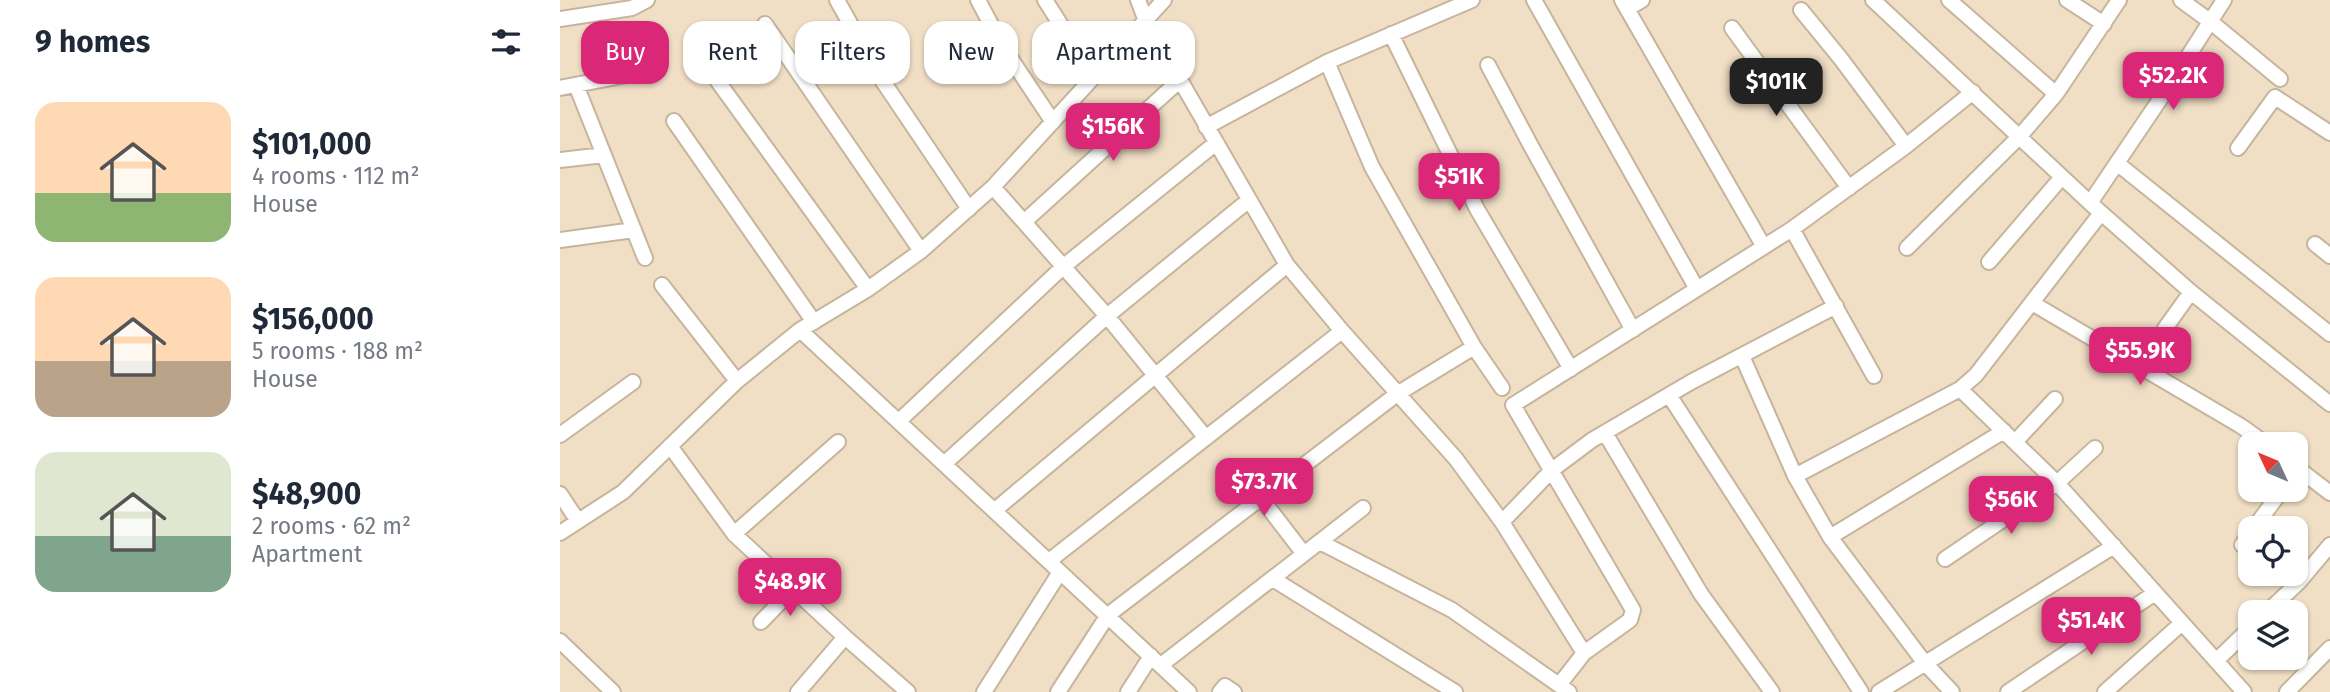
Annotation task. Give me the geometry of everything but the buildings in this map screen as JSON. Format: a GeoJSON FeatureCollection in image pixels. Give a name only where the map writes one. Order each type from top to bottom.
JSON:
{"type":"FeatureCollection","features":[{"type":"Feature","properties":{"kind":"street"},"geometry":{"type":"LineString","coordinates":[[560,19],[632,8],[647,0]]}},
{"type":"Feature","properties":{"kind":"street"},"geometry":{"type":"LineString","coordinates":[[837,0],[880,77],[969,208]]}},
{"type":"Feature","properties":{"kind":"street"},"geometry":{"type":"LineString","coordinates":[[978,0],[1003,47],[1053,122]]}},
{"type":"Feature","properties":{"kind":"street"},"geometry":{"type":"LineString","coordinates":[[1045,0],[1058,21]]}},
{"type":"Feature","properties":{"kind":"street"},"geometry":{"type":"LineString","coordinates":[[1138,0],[1146,21],[1164,0]]}},
{"type":"Feature","properties":{"kind":"street"},"geometry":{"type":"LineString","coordinates":[[1206,127],[1327,62],[1472,0]]}},
{"type":"Feature","properties":{"kind":"street"},"geometry":{"type":"LineString","coordinates":[[1534,0],[1697,289]]}},
{"type":"Feature","properties":{"kind":"street"},"geometry":{"type":"LineString","coordinates":[[1642,0],[1625,5],[1765,247]]}},
{"type":"Feature","properties":{"kind":"street"},"geometry":{"type":"LineString","coordinates":[[1873,0],[2095,208],[2191,292],[2330,404]]}},
{"type":"Feature","properties":{"kind":"street"},"geometry":{"type":"LineString","coordinates":[[1949,0],[2056,94]]}},
{"type":"Feature","properties":{"kind":"street"},"geometry":{"type":"LineString","coordinates":[[2067,0],[2104,23]]}},
{"type":"Feature","properties":{"kind":"street"},"geometry":{"type":"LineString","coordinates":[[1907,248],[2020,136],[2056,94],[2119,0]]}},
{"type":"Feature","properties":{"kind":"street"},"geometry":{"type":"LineString","coordinates":[[2180,0],[2280,79]]}},
{"type":"Feature","properties":{"kind":"street"},"geometry":{"type":"LineString","coordinates":[[1795,476],[1960,390],[1976,375],[2032,303],[2095,208],[2118,164],[2224,0]]}},
{"type":"Feature","properties":{"kind":"street"},"geometry":{"type":"LineString","coordinates":[[1801,10],[1841,58],[1906,146]]}},
{"type":"Feature","properties":{"kind":"street"},"geometry":{"type":"LineString","coordinates":[[1732,28],[1849,188]]}},
{"type":"Feature","properties":{"kind":"street"},"geometry":{"type":"LineString","coordinates":[[1391,34],[1477,209],[1571,369]]}},
{"type":"Feature","properties":{"kind":"street"},"geometry":{"type":"LineString","coordinates":[[781,47],[921,251]]}},
{"type":"Feature","properties":{"kind":"street"},"geometry":{"type":"LineString","coordinates":[[1327,62],[1371,167],[1474,347],[1502,388]]}},
{"type":"Feature","properties":{"kind":"street"},"geometry":{"type":"LineString","coordinates":[[1488,65],[1633,330]]}},
{"type":"Feature","properties":{"kind":"street"},"geometry":{"type":"LineString","coordinates":[[560,88],[581,84]]}},
{"type":"Feature","properties":{"kind":"street"},"geometry":{"type":"LineString","coordinates":[[720,84],[868,289]]}},
{"type":"Feature","properties":{"kind":"street"},"geometry":{"type":"LineString","coordinates":[[560,533],[623,492],[737,381],[800,330],[868,289],[921,251],[993,187],[1088,84]]}},
{"type":"Feature","properties":{"kind":"street"},"geometry":{"type":"LineString","coordinates":[[1025,221],[1176,84]]}},
{"type":"Feature","properties":{"kind":"street"},"geometry":{"type":"LineString","coordinates":[[1182,84],[1287,265],[1456,459],[1502,522],[1584,653]]}},
{"type":"Feature","properties":{"kind":"street"},"geometry":{"type":"LineString","coordinates":[[576,85],[645,258]]}},
{"type":"Feature","properties":{"kind":"street"},"geometry":{"type":"LineString","coordinates":[[1320,542],[1451,610],[1564,689],[1584,653],[1630,620],[1633,610],[1513,405],[1792,229],[1906,146],[1973,92]]}},
{"type":"Feature","properties":{"kind":"street"},"geometry":{"type":"LineString","coordinates":[[2238,148],[2275,97],[2330,133]]}},
{"type":"Feature","properties":{"kind":"street"},"geometry":{"type":"LineString","coordinates":[[674,121],[814,322]]}},
{"type":"Feature","properties":{"kind":"street"},"geometry":{"type":"LineString","coordinates":[[899,421],[1064,267],[1216,143]]}},
{"type":"Feature","properties":{"kind":"street"},"geometry":{"type":"LineString","coordinates":[[560,160],[604,155]]}},
{"type":"Feature","properties":{"kind":"street"},"geometry":{"type":"LineString","coordinates":[[2118,164],[2330,334]]}},
{"type":"Feature","properties":{"kind":"street"},"geometry":{"type":"LineString","coordinates":[[1989,262],[2062,177]]}},
{"type":"Feature","properties":{"kind":"street"},"geometry":{"type":"LineString","coordinates":[[993,187],[1107,316],[1206,438]]}},
{"type":"Feature","properties":{"kind":"street"},"geometry":{"type":"LineString","coordinates":[[944,464],[1107,316],[1249,200]]}},
{"type":"Feature","properties":{"kind":"street"},"geometry":{"type":"LineString","coordinates":[[1792,229],[1874,376]]}},
{"type":"Feature","properties":{"kind":"street"},"geometry":{"type":"LineString","coordinates":[[560,240],[634,230]]}},
{"type":"Feature","properties":{"kind":"street"},"geometry":{"type":"LineString","coordinates":[[2315,244],[2330,256]]}},
{"type":"Feature","properties":{"kind":"street"},"geometry":{"type":"LineString","coordinates":[[995,510],[1287,265]]}},
{"type":"Feature","properties":{"kind":"street"},"geometry":{"type":"LineString","coordinates":[[662,285],[737,381]]}},
{"type":"Feature","properties":{"kind":"street"},"geometry":{"type":"LineString","coordinates":[[2141,368],[2191,292]]}},
{"type":"Feature","properties":{"kind":"street"},"geometry":{"type":"LineString","coordinates":[[2032,303],[2249,432]]}},
{"type":"Feature","properties":{"kind":"street"},"geometry":{"type":"LineString","coordinates":[[1502,522],[1552,470],[1605,433],[1669,395],[1836,306]]}},
{"type":"Feature","properties":{"kind":"street"},"geometry":{"type":"LineString","coordinates":[[800,330],[1189,692]]}},
{"type":"Feature","properties":{"kind":"street"},"geometry":{"type":"LineString","coordinates":[[984,692],[1055,566],[1206,438],[1342,331]]}},
{"type":"Feature","properties":{"kind":"street"},"geometry":{"type":"LineString","coordinates":[[1058,692],[1108,615],[1397,394],[1474,347]]}},
{"type":"Feature","properties":{"kind":"street"},"geometry":{"type":"LineString","coordinates":[[1742,356],[1795,476],[1830,537],[1924,662],[1952,692]]}},
{"type":"Feature","properties":{"kind":"street"},"geometry":{"type":"LineString","coordinates":[[560,435],[633,382]]}},
{"type":"Feature","properties":{"kind":"street"},"geometry":{"type":"LineString","coordinates":[[1960,390],[2057,483],[2243,692]]}},
{"type":"Feature","properties":{"kind":"street"},"geometry":{"type":"LineString","coordinates":[[1669,395],[1861,692]]}},
{"type":"Feature","properties":{"kind":"street"},"geometry":{"type":"LineString","coordinates":[[1830,537],[2009,436],[2055,399]]}},
{"type":"Feature","properties":{"kind":"street"},"geometry":{"type":"LineString","coordinates":[[1605,433],[1701,594],[1768,691]]}},
{"type":"Feature","properties":{"kind":"street"},"geometry":{"type":"LineString","coordinates":[[734,534],[838,442]]}},
{"type":"Feature","properties":{"kind":"street"},"geometry":{"type":"LineString","coordinates":[[670,446],[734,534],[908,692]]}},
{"type":"Feature","properties":{"kind":"street"},"geometry":{"type":"LineString","coordinates":[[1945,559],[2057,483],[2095,448]]}},
{"type":"Feature","properties":{"kind":"street"},"geometry":{"type":"LineString","coordinates":[[2308,476],[2330,493]]}},
{"type":"Feature","properties":{"kind":"street"},"geometry":{"type":"LineString","coordinates":[[560,494],[578,521]]}},
{"type":"Feature","properties":{"kind":"street"},"geometry":{"type":"LineString","coordinates":[[1261,498],[1304,554]]}},
{"type":"Feature","properties":{"kind":"street"},"geometry":{"type":"LineString","coordinates":[[1128,692],[1156,661],[1273,579],[1363,508]]}},
{"type":"Feature","properties":{"kind":"street"},"geometry":{"type":"LineString","coordinates":[[2280,600],[2330,545]]}},
{"type":"Feature","properties":{"kind":"street"},"geometry":{"type":"LineString","coordinates":[[1879,692],[2114,546]]}},
{"type":"Feature","properties":{"kind":"street"},"geometry":{"type":"LineString","coordinates":[[1273,579],[1455,692]]}},
{"type":"Feature","properties":{"kind":"street"},"geometry":{"type":"LineString","coordinates":[[761,622],[793,589]]}},
{"type":"Feature","properties":{"kind":"street"},"geometry":{"type":"LineString","coordinates":[[2008,692],[2155,593]]}},
{"type":"Feature","properties":{"kind":"street"},"geometry":{"type":"LineString","coordinates":[[2105,692],[2182,624]]}},
{"type":"Feature","properties":{"kind":"street"},"geometry":{"type":"LineString","coordinates":[[799,692],[845,637]]}},
{"type":"Feature","properties":{"kind":"street"},"geometry":{"type":"LineString","coordinates":[[2217,661],[2238,640]]}},
{"type":"Feature","properties":{"kind":"street"},"geometry":{"type":"LineString","coordinates":[[560,641],[613,692]]}},
{"type":"Feature","properties":{"kind":"street"},"geometry":{"type":"LineString","coordinates":[[2287,692],[2330,648]]}},
{"type":"Feature","properties":{"kind":"street"},"geometry":{"type":"LineString","coordinates":[[1220,692],[1225,686],[1234,692]]}}]}
